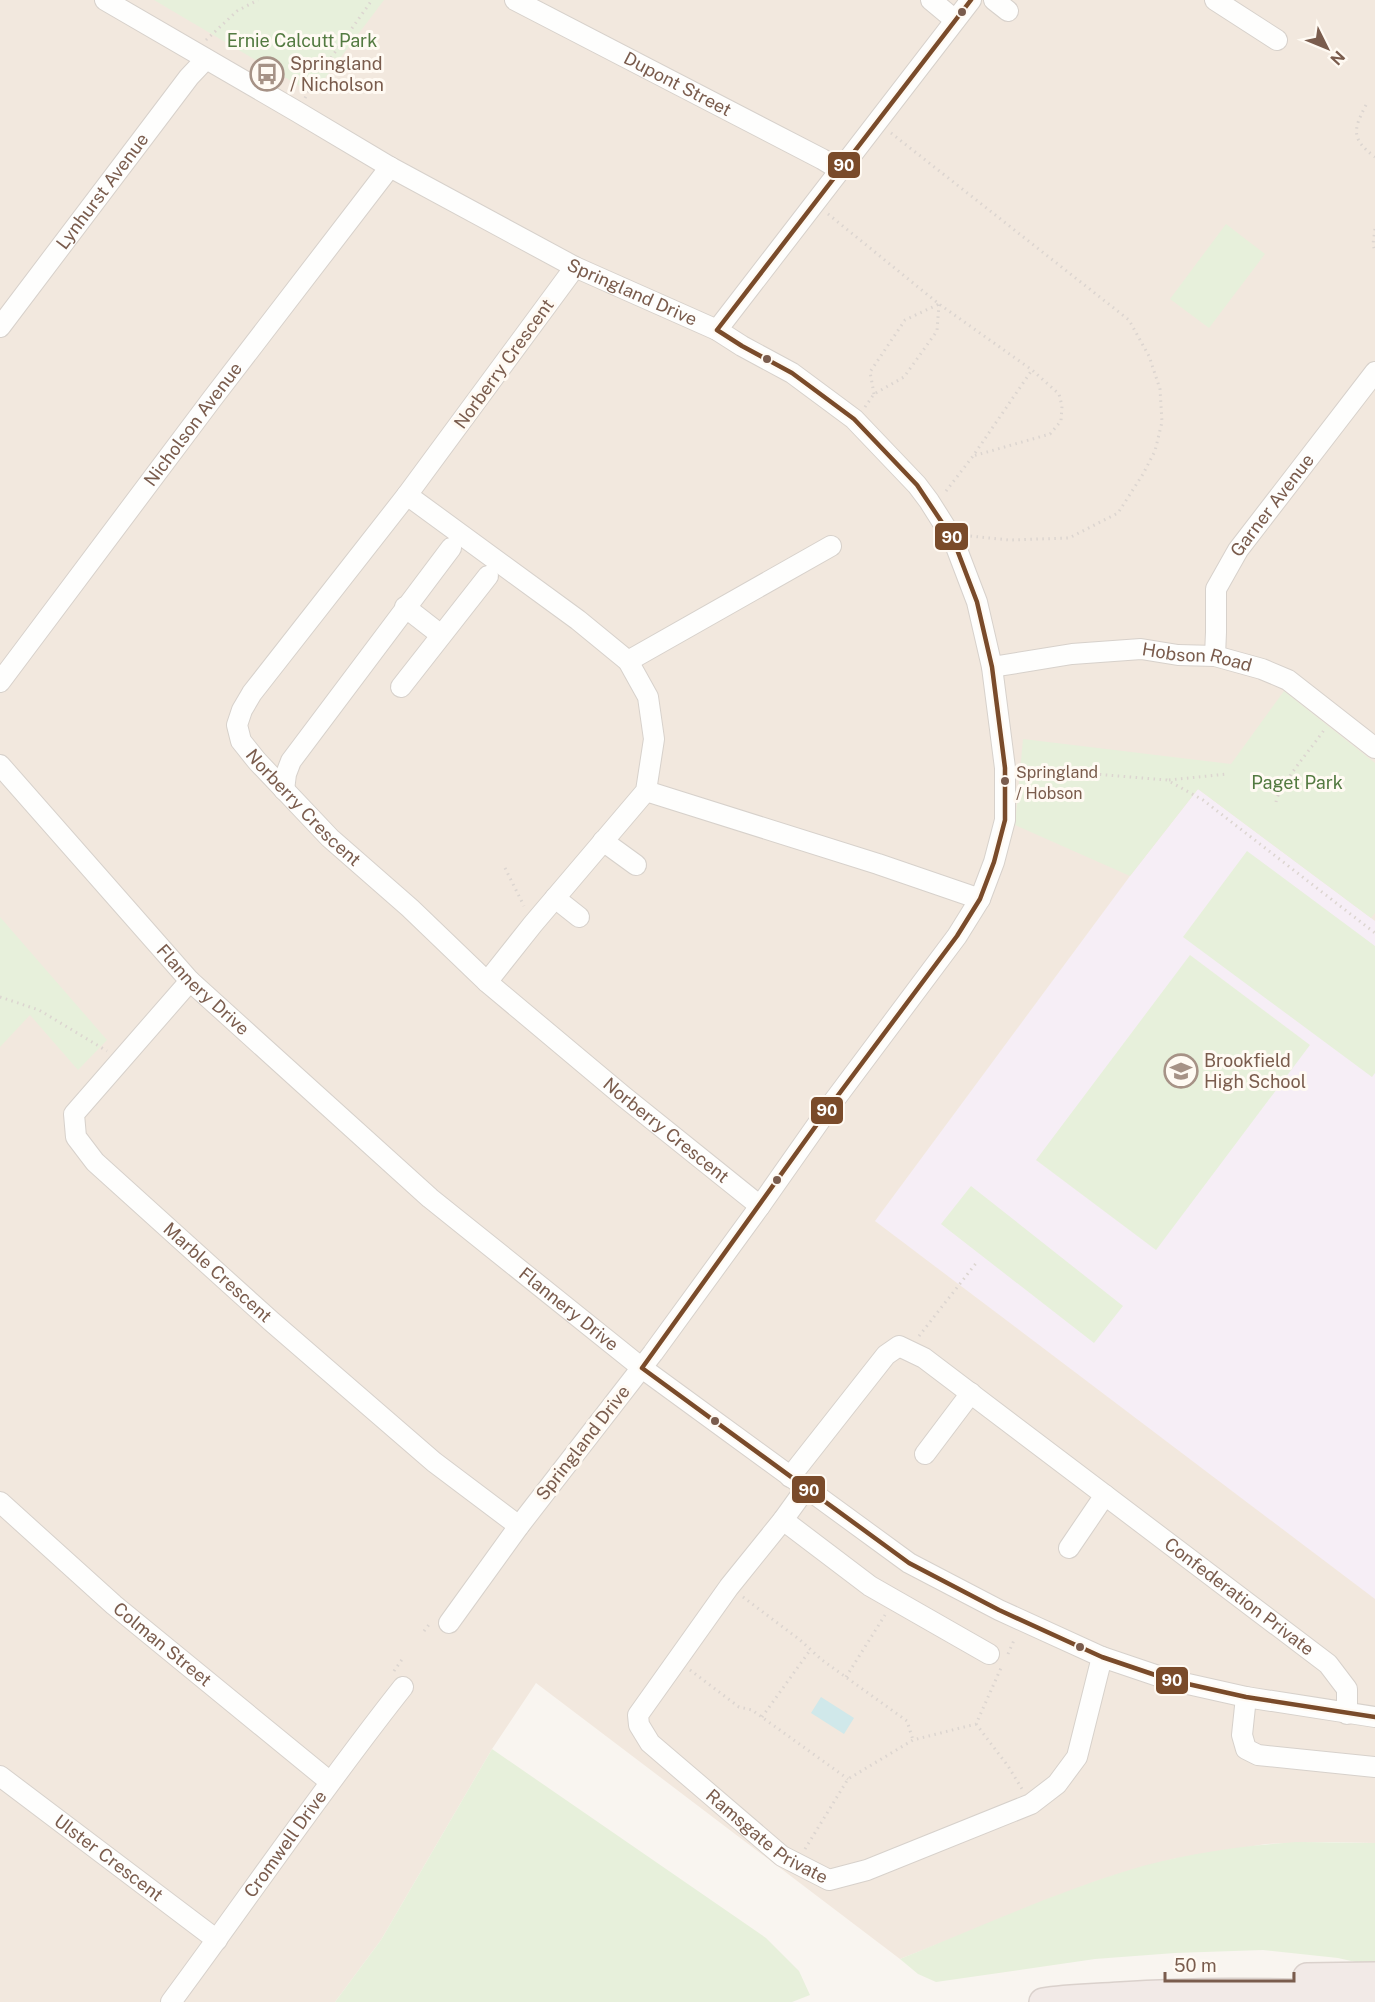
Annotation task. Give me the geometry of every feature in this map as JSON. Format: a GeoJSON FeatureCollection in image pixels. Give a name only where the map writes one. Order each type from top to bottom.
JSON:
{"type":"FeatureCollection","features":[{"type":"Feature","properties":{"kind":"highway"},"geometry":{"type":"LineString","coordinates":[[1056,2001],[1178,1983],[1269,1977],[1375,1976]]}},
{"type":"Feature","properties":{"kind":"highway"},"geometry":{"type":"LineString","coordinates":[[1056,2001],[1209,1992],[1286,1992],[1375,1997]]}},
{"type":"Feature","properties":{"kind":"street","name":"Springland Drive"},"geometry":{"type":"LineString","coordinates":[[105,0],[390,167],[575,267],[717,330],[792,373],[854,419],[917,485],[953,539],[977,602],[993,667],[1005,768],[1005,820],[994,862],[980,899],[957,936],[833,1102],[642,1368],[519,1526],[449,1623]]}},
{"type":"Feature","properties":{"kind":"street","name":"Dupont Street"},"geometry":{"type":"LineString","coordinates":[[515,0],[840,170]]}},
{"type":"Feature","properties":{"kind":"street"},"geometry":{"type":"LineString","coordinates":[[931,0],[955,20]]}},
{"type":"Feature","properties":{"kind":"street"},"geometry":{"type":"LineString","coordinates":[[717,330],[971,0]]}},
{"type":"Feature","properties":{"kind":"street"},"geometry":{"type":"LineString","coordinates":[[1215,0],[1277,40]]}},
{"type":"Feature","properties":{"kind":"street","name":"Lynhurst Avenue"},"geometry":{"type":"LineString","coordinates":[[0,327],[189,77],[201,56]]}},
{"type":"Feature","properties":{"kind":"street","name":"Nicholson Avenue"},"geometry":{"type":"LineString","coordinates":[[0,682],[212,399],[390,167]]}},
{"type":"Feature","properties":{"kind":"street","name":"Norberry Crescent"},"geometry":{"type":"LineString","coordinates":[[575,267],[407,495],[252,693],[242,710],[237,725],[241,741],[330,838],[487,982],[760,1206]]}},
{"type":"Feature","properties":{"kind":"street","name":"Garner Avenue"},"geometry":{"type":"LineString","coordinates":[[1215,656],[1216,589],[1226,570],[1239,550],[1372,382]]}},
{"type":"Feature","properties":{"kind":"street"},"geometry":{"type":"LineString","coordinates":[[407,495],[578,620],[628,661],[648,697],[654,739],[646,791],[487,982]]}},
{"type":"Feature","properties":{"kind":"street"},"geometry":{"type":"LineString","coordinates":[[628,661],[831,546]]}},
{"type":"Feature","properties":{"kind":"street"},"geometry":{"type":"LineString","coordinates":[[284,790],[291,761],[451,548]]}},
{"type":"Feature","properties":{"kind":"street"},"geometry":{"type":"LineString","coordinates":[[401,687],[488,576]]}},
{"type":"Feature","properties":{"kind":"street"},"geometry":{"type":"LineString","coordinates":[[405,607],[441,635]]}},
{"type":"Feature","properties":{"kind":"street","name":"Hobson Road"},"geometry":{"type":"LineString","coordinates":[[993,667],[1072,654],[1141,649],[1178,655],[1215,656],[1262,669],[1288,680],[1375,748]]}},
{"type":"Feature","properties":{"kind":"street"},"geometry":{"type":"LineString","coordinates":[[261,765],[291,761]]}},
{"type":"Feature","properties":{"kind":"street","name":"Flannery Drive"},"geometry":{"type":"LineString","coordinates":[[0,765],[190,981],[430,1198],[642,1368],[909,1563],[999,1610],[1102,1656],[1170,1680],[1246,1697],[1375,1718]]}},
{"type":"Feature","properties":{"kind":"street"},"geometry":{"type":"LineString","coordinates":[[646,791],[980,899]]}},
{"type":"Feature","properties":{"kind":"street"},"geometry":{"type":"LineString","coordinates":[[603,841],[636,865]]}},
{"type":"Feature","properties":{"kind":"street"},"geometry":{"type":"LineString","coordinates":[[555,898],[579,917]]}},
{"type":"Feature","properties":{"kind":"street","name":"Marble Crescent"},"geometry":{"type":"LineString","coordinates":[[190,981],[74,1114],[76,1137],[95,1162],[271,1321],[434,1462],[519,1526]]}},
{"type":"Feature","properties":{"kind":"street"},"geometry":{"type":"LineString","coordinates":[[798,1483],[886,1355],[899,1346]]}},
{"type":"Feature","properties":{"kind":"street","name":"Confederation Private"},"geometry":{"type":"LineString","coordinates":[[899,1346],[924,1358],[1328,1664],[1347,1689],[1347,1714]]}},
{"type":"Feature","properties":{"kind":"street"},"geometry":{"type":"LineString","coordinates":[[925,1454],[971,1393]]}},
{"type":"Feature","properties":{"kind":"street","name":"Ramsgate Private"},"geometry":{"type":"LineString","coordinates":[[798,1483],[783,1520],[729,1587],[638,1715],[639,1725],[650,1743],[782,1856],[829,1880],[867,1870],[1031,1804],[1057,1784],[1077,1757],[1102,1656]]}},
{"type":"Feature","properties":{"kind":"street"},"geometry":{"type":"LineString","coordinates":[[1069,1548],[1106,1495]]}},
{"type":"Feature","properties":{"kind":"street","name":"Colman Street"},"geometry":{"type":"LineString","coordinates":[[0,1502],[114,1605],[329,1781]]}},
{"type":"Feature","properties":{"kind":"street"},"geometry":{"type":"LineString","coordinates":[[783,1520],[870,1586],[999,1660]]}},
{"type":"Feature","properties":{"kind":"street","name":"Cromwell Drive"},"geometry":{"type":"LineString","coordinates":[[171,2002],[329,1781],[403,1687]]}},
{"type":"Feature","properties":{"kind":"street"},"geometry":{"type":"LineString","coordinates":[[1246,1697],[1242,1736],[1246,1749],[1258,1755],[1375,1767]]}},
{"type":"Feature","properties":{"kind":"street","name":"Ulster Crescent"},"geometry":{"type":"LineString","coordinates":[[0,1776],[217,1940]]}},
{"type":"Feature","properties":{"kind":"path"},"geometry":{"type":"LineString","coordinates":[[201,56],[205,41],[237,11],[258,0]]}},
{"type":"Feature","properties":{"kind":"path"},"geometry":{"type":"LineString","coordinates":[[296,111],[372,0]]}},
{"type":"Feature","properties":{"kind":"path"},"geometry":{"type":"LineString","coordinates":[[1366,105],[1356,125],[1356,135],[1359,143],[1375,157]]}},
{"type":"Feature","properties":{"kind":"path"},"geometry":{"type":"LineString","coordinates":[[877,122],[1129,320],[1149,356],[1160,389],[1162,422],[1155,451],[1118,513],[1069,538],[1009,540],[971,536],[953,539]]}},
{"type":"Feature","properties":{"kind":"path"},"geometry":{"type":"LineString","coordinates":[[814,204],[939,304],[1032,370],[1059,394],[1062,406],[1061,421],[1050,434],[973,456]]}},
{"type":"Feature","properties":{"kind":"path"},"geometry":{"type":"LineString","coordinates":[[1375,229],[1372,244],[1375,252]]}},
{"type":"Feature","properties":{"kind":"path"},"geometry":{"type":"LineString","coordinates":[[874,394],[870,372],[905,320],[939,304]]}},
{"type":"Feature","properties":{"kind":"path"},"geometry":{"type":"LineString","coordinates":[[854,419],[874,394],[904,377],[936,331],[939,304]]}},
{"type":"Feature","properties":{"kind":"path"},"geometry":{"type":"LineString","coordinates":[[946,491],[1032,370]]}},
{"type":"Feature","properties":{"kind":"path"},"geometry":{"type":"LineString","coordinates":[[1276,802],[1285,784],[1334,717]]}},
{"type":"Feature","properties":{"kind":"path"},"geometry":{"type":"LineString","coordinates":[[1005,768],[1167,780],[1227,774]]}},
{"type":"Feature","properties":{"kind":"path"},"geometry":{"type":"LineString","coordinates":[[1167,780],[1203,800],[1375,933]]}},
{"type":"Feature","properties":{"kind":"path"},"geometry":{"type":"LineString","coordinates":[[506,868],[533,924]]}},
{"type":"Feature","properties":{"kind":"path"},"geometry":{"type":"LineString","coordinates":[[0,997],[39,1010],[121,1060]]}},
{"type":"Feature","properties":{"kind":"path"},"geometry":{"type":"LineString","coordinates":[[899,1346],[915,1341],[977,1262]]}},
{"type":"Feature","properties":{"kind":"path"},"geometry":{"type":"LineString","coordinates":[[729,1587],[907,1721],[913,1740]]}},
{"type":"Feature","properties":{"kind":"path"},"geometry":{"type":"LineString","coordinates":[[846,1677],[894,1601]]}},
{"type":"Feature","properties":{"kind":"path"},"geometry":{"type":"LineString","coordinates":[[976,1724],[999,1660],[1023,1619]]}},
{"type":"Feature","properties":{"kind":"path"},"geometry":{"type":"LineString","coordinates":[[762,1717],[811,1650]]}},
{"type":"Feature","properties":{"kind":"path"},"geometry":{"type":"LineString","coordinates":[[677,1661],[739,1707],[752,1710],[848,1779]]}},
{"type":"Feature","properties":{"kind":"path"},"geometry":{"type":"LineString","coordinates":[[976,1724],[1008,1766],[1031,1804]]}},
{"type":"Feature","properties":{"kind":"path"},"geometry":{"type":"LineString","coordinates":[[796,1863],[848,1779],[913,1740],[976,1724]]}},
{"type":"Feature","properties":{"kind":"shaded area"},"geometry":{"type":"Polygon","coordinates":[[[0,0],[1375,0],[1375,1843],[1266,1844],[1173,1859],[1094,1882],[900,1959],[536,1683],[492,1749],[381,1940],[335,2002],[0,2002],[0,0]]]}},
{"type":"Feature","properties":{"kind":"shaded area","name":"Brookfield High School"},"geometry":{"type":"Polygon","coordinates":[[[1198,789],[1375,921],[1375,1599],[875,1221],[1130,876],[1198,789]]]}},
{"type":"Feature","properties":{"kind":"green space","name":"Ernie Calcutt Park"},"geometry":{"type":"Polygon","coordinates":[[[154,0],[384,0],[313,94],[154,0]]]}},
{"type":"Feature","properties":{"kind":"green space"},"geometry":{"type":"Polygon","coordinates":[[[1226,224],[1265,254],[1209,328],[1170,299],[1226,224]]]}},
{"type":"Feature","properties":{"kind":"green space","name":"Paget Park"},"geometry":{"type":"Polygon","coordinates":[[[1284,691],[1375,763],[1375,913],[1371,918],[1198,789],[1130,876],[1015,825],[1023,739],[1231,764],[1284,691]]]}},
{"type":"Feature","properties":{"kind":"green space"},"geometry":{"type":"Polygon","coordinates":[[[1247,851],[1375,946],[1375,1073],[1372,1077],[1183,937],[1247,851]]]}},
{"type":"Feature","properties":{"kind":"green space"},"geometry":{"type":"Polygon","coordinates":[[[0,917],[107,1040],[78,1070],[30,1015],[0,1047],[0,917]]]}},
{"type":"Feature","properties":{"kind":"green space"},"geometry":{"type":"Polygon","coordinates":[[[1190,955],[1310,1045],[1156,1250],[1036,1160],[1190,955]]]}},
{"type":"Feature","properties":{"kind":"green space"},"geometry":{"type":"Polygon","coordinates":[[[971,1186],[1123,1306],[1094,1343],[941,1224],[971,1186]]]}},
{"type":"Feature","properties":{"kind":"green space"},"geometry":{"type":"Polygon","coordinates":[[[492,1749],[766,1938],[799,1971],[810,1995],[792,2002],[335,2002],[381,1940],[492,1749]]]}},
{"type":"Feature","properties":{"kind":"green space"},"geometry":{"type":"Polygon","coordinates":[[[1297,1842],[1375,1843],[1375,1963],[1263,1950],[1175,1953],[1095,1959],[936,1982],[918,1974],[900,1959],[1040,1901],[1126,1871],[1210,1852],[1297,1842]]]}},
{"type":"Feature","properties":{"kind":"water"},"geometry":{"type":"Polygon","coordinates":[[[821,1697],[854,1718],[844,1734],[811,1713],[821,1697]]]}},
{"type":"Feature","properties":{"kind":"transit line","name":"90"},"geometry":{"type":"LineString","coordinates":[[717,330],[971,0]]}},
{"type":"Feature","properties":{"kind":"transit line","name":"90"},"geometry":{"type":"LineString","coordinates":[[642,1368],[833,1102],[957,936],[980,899],[994,862],[1005,820],[1005,768],[992,667],[977,602],[953,539],[917,485],[854,419],[792,373],[717,330]]}},
{"type":"Feature","properties":{"kind":"transit line","name":"90"},"geometry":{"type":"LineString","coordinates":[[642,1368],[909,1563],[999,1610],[1102,1657],[1170,1680],[1246,1697],[1375,1717]]}},
{"type":"Feature","properties":{"kind":"place","name":"Springland / Nicholson"},"geometry":{"type":"Point","coordinates":[267,74]}},
{"type":"Feature","properties":{"kind":"place","name":"Springland / Hobson"},"geometry":{"type":"Point","coordinates":[1005,781]}},
{"type":"Feature","properties":{"kind":"place","name":"Brookfield High School"},"geometry":{"type":"Point","coordinates":[1181,1071]}}]}
